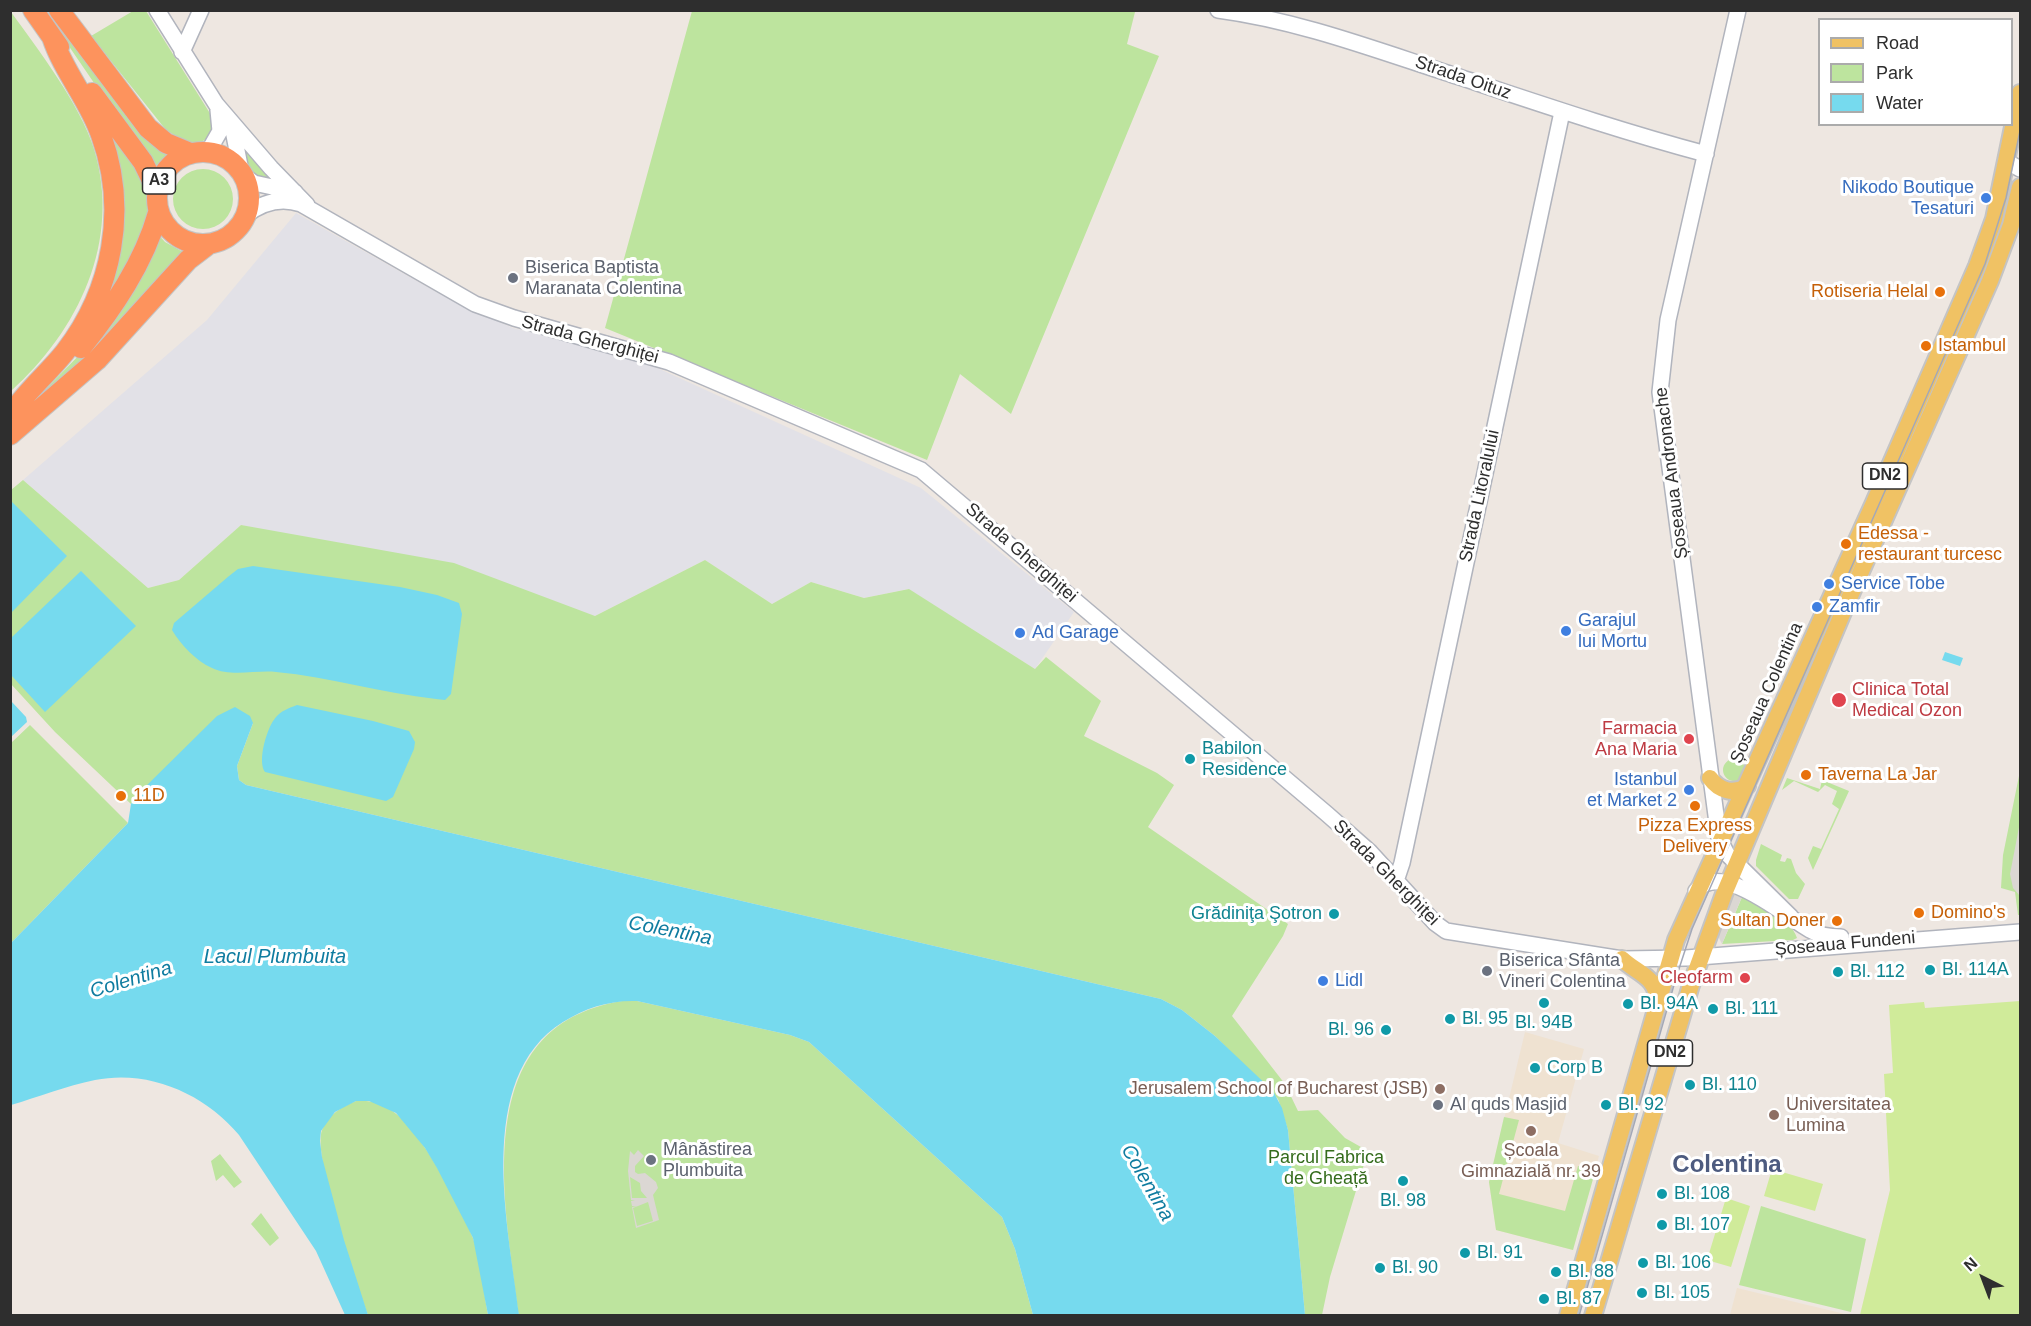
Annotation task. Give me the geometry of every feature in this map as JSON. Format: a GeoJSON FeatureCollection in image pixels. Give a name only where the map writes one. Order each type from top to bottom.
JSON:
{"type":"FeatureCollection","features":[{"type":"Feature","properties":{"kind":"highway","name":"A3"},"geometry":{"type":"LineString","coordinates":[[59,10],[153,133],[166,143],[226,158],[242,173]]}},
{"type":"Feature","properties":{"kind":"highway","name":"A3"},"geometry":{"type":"LineString","coordinates":[[12,412],[68,362],[108,313],[141,256],[158,213],[157,190],[143,162],[42,24]]}},
{"type":"Feature","properties":{"kind":"highway"},"geometry":{"type":"LineString","coordinates":[[12,412],[66,350],[90,313],[107,267],[115,219],[113,180],[101,134],[42,24]]}},
{"type":"Feature","properties":{"kind":"highway","name":"A3"},"geometry":{"type":"LineString","coordinates":[[157,190],[165,171],[172,163],[199,153]]}},
{"type":"Feature","properties":{"kind":"highway"},"geometry":{"type":"LineString","coordinates":[[10,435],[97,360],[188,260],[209,244],[235,231],[246,215],[249,195],[242,173]]}},
{"type":"Feature","properties":{"kind":"highway","name":"A3"},"geometry":{"type":"LineString","coordinates":[[158,213],[170,231],[179,238],[189,243],[209,244]]}},
{"type":"Feature","properties":{"kind":"main road","name":"Strada Gherghiței"},"geometry":{"type":"LineString","coordinates":[[158,10],[182,52],[232,125],[312,209]]}},
{"type":"Feature","properties":{"kind":"main road"},"geometry":{"type":"LineString","coordinates":[[182,52],[201,10]]}},
{"type":"Feature","properties":{"kind":"main road","name":"Strada Oituz"},"geometry":{"type":"LineString","coordinates":[[1218,10],[1239,12],[1356,43],[1562,112],[1706,154]]}},
{"type":"Feature","properties":{"kind":"main road","name":"Șoseaua Andronache"},"geometry":{"type":"LineString","coordinates":[[1737,863],[1721,843],[1710,778],[1660,392],[1668,320],[1738,10]]}},
{"type":"Feature","properties":{"kind":"main road","name":"Șoseaua Colentina"},"geometry":{"type":"LineString","coordinates":[[1569,1316],[1670,959],[1696,891],[1747,786],[1977,266],[2016,163],[2020,93]]}},
{"type":"Feature","properties":{"kind":"main road","name":"Strada Gherghiței"},"geometry":{"type":"LineString","coordinates":[[199,153],[221,127],[216,104]]}},
{"type":"Feature","properties":{"kind":"main road","name":"Strada Litoralului"},"geometry":{"type":"LineString","coordinates":[[1396,881],[1402,863],[1562,112]]}},
{"type":"Feature","properties":{"kind":"main road","name":"Strada Gherghiței"},"geometry":{"type":"LineString","coordinates":[[232,125],[242,173]]}},
{"type":"Feature","properties":{"kind":"main road"},"geometry":{"type":"LineString","coordinates":[[242,173],[254,183],[295,192]]}},
{"type":"Feature","properties":{"kind":"main road","name":"Șoseaua Colentina"},"geometry":{"type":"LineString","coordinates":[[1593,1316],[1700,957],[1737,863],[1843,612],[1990,281],[2007,237],[2020,188]]}},
{"type":"Feature","properties":{"kind":"main road","name":"Strada Gherghiței"},"geometry":{"type":"LineString","coordinates":[[246,215],[259,206],[282,200],[312,209],[475,304],[500,314],[669,362],[928,474],[1327,814],[1396,881],[1435,923],[1446,931],[1622,959],[1670,959]]}},
{"type":"Feature","properties":{"kind":"main road"},"geometry":{"type":"LineString","coordinates":[[1710,778],[1716,785],[1727,791],[1737,791],[1747,786]]}},
{"type":"Feature","properties":{"kind":"main road","name":"Șoseaua Fundeni"},"geometry":{"type":"LineString","coordinates":[[1737,863],[1796,921]]}},
{"type":"Feature","properties":{"kind":"main road"},"geometry":{"type":"LineString","coordinates":[[1696,891],[1708,883],[1728,885]]}},
{"type":"Feature","properties":{"kind":"main road","name":"Șoseaua Fundeni"},"geometry":{"type":"LineString","coordinates":[[1728,885],[1764,899],[1820,934],[1837,937],[2020,925]]}},
{"type":"Feature","properties":{"kind":"main road"},"geometry":{"type":"LineString","coordinates":[[1796,921],[1804,935],[1797,948]]}},
{"type":"Feature","properties":{"kind":"main road","name":"Șoseaua Fundeni"},"geometry":{"type":"LineString","coordinates":[[1670,959],[2020,932]]}},
{"type":"Feature","properties":{"kind":"main road"},"geometry":{"type":"LineString","coordinates":[[1622,959],[1650,980],[1656,989],[1658,1001]]}},
{"type":"Feature","properties":{"kind":"shaded area"},"geometry":{"type":"Polygon","coordinates":[[[296,213],[440,294],[513,328],[631,356],[921,488],[1074,612],[1035,669],[908,589],[864,598],[811,582],[772,604],[705,560],[595,616],[241,525],[179,580],[148,588],[23,480],[207,320],[296,213]]]}},
{"type":"Feature","properties":{"kind":"shaded area"},"geometry":{"type":"Polygon","coordinates":[[[2020,822],[2020,896],[2013,888],[2010,874],[2020,822]]]}},
{"type":"Feature","properties":{"kind":"shaded area"},"geometry":{"type":"Polygon","coordinates":[[[1734,894],[1742,897],[1722,944],[1718,936],[1734,894]]]}},
{"type":"Feature","properties":{"kind":"shaded area","name":"Școala Gimnazială nr. 39"},"geometry":{"type":"Polygon","coordinates":[[[1525,1032],[1584,1049],[1558,1143],[1599,1156],[1573,1250],[1496,1230],[1489,1182],[1525,1032]]]}},
{"type":"Feature","properties":{"kind":"shaded area"},"geometry":{"type":"Polygon","coordinates":[[[638,1150],[644,1156],[635,1166],[635,1172],[645,1173],[656,1182],[658,1188],[653,1195],[659,1220],[636,1228],[632,1207],[637,1206],[632,1206],[631,1201],[635,1200],[631,1200],[628,1171],[630,1151],[634,1155],[638,1150]],[[630,1177],[632,1198],[647,1198],[641,1191],[640,1183],[630,1177]],[[648,1202],[633,1208],[637,1226],[653,1221],[648,1202]]]}},
{"type":"Feature","properties":{"kind":"shaded area"},"geometry":{"type":"Polygon","coordinates":[[[1737,1288],[1849,1315],[1730,1315],[1737,1288]]]}},
{"type":"Feature","properties":{"kind":"green space"},"geometry":{"type":"Polygon","coordinates":[[[1110,10],[1135,12],[1127,44],[1159,56],[1011,414],[960,374],[927,460],[605,328],[692,11],[1110,10]]]}},
{"type":"Feature","properties":{"kind":"green space"},"geometry":{"type":"Polygon","coordinates":[[[133,11],[146,11],[211,115],[212,131],[200,143],[187,143],[166,130],[91,36],[133,11]]]}},
{"type":"Feature","properties":{"kind":"green space"},"geometry":{"type":"Polygon","coordinates":[[[11,12],[58,78],[88,132],[101,183],[102,217],[98,250],[88,282],[74,312],[56,341],[11,391],[11,12]]]}},
{"type":"Feature","properties":{"kind":"green space"},"geometry":{"type":"Polygon","coordinates":[[[56,20],[172,154],[155,172],[53,23],[56,20]]]}},
{"type":"Feature","properties":{"kind":"green space"},"geometry":{"type":"Polygon","coordinates":[[[93,104],[148,187],[149,217],[129,268],[97,310],[118,238],[93,104]]]}},
{"type":"Feature","properties":{"kind":"green space"},"geometry":{"type":"Polygon","coordinates":[[[242,140],[278,181],[268,181],[250,173],[242,140]]]}},
{"type":"Feature","properties":{"kind":"green space"},"geometry":{"type":"Polygon","coordinates":[[[197,169],[209,169],[220,174],[228,182],[233,199],[231,211],[220,224],[209,229],[197,229],[186,224],[178,216],[173,205],[173,193],[178,182],[186,174],[197,169]]]}},
{"type":"Feature","properties":{"kind":"green space"},"geometry":{"type":"Polygon","coordinates":[[[157,233],[165,242],[183,252],[103,342],[31,404],[98,336],[157,233]]]}},
{"type":"Feature","properties":{"kind":"green space","name":"Parcul Fabrica de Gheață"},"geometry":{"type":"Polygon","coordinates":[[[23,480],[148,588],[179,580],[241,525],[454,563],[595,616],[705,560],[772,604],[811,582],[864,598],[909,589],[1035,669],[1046,657],[1101,701],[1084,736],[1157,773],[1174,785],[1148,827],[1288,924],[1283,936],[1232,1016],[1285,1084],[1298,1111],[1318,1110],[1345,1138],[1368,1151],[1330,1277],[1322,1315],[1305,1315],[1288,1130],[1278,1099],[1215,1036],[1182,1010],[1161,999],[246,785],[239,780],[237,766],[253,723],[140,792],[131,804],[55,732],[11,684],[11,490],[23,480]]]}},
{"type":"Feature","properties":{"kind":"green space"},"geometry":{"type":"Polygon","coordinates":[[[30,725],[128,823],[11,943],[11,743],[30,725]]]}},
{"type":"Feature","properties":{"kind":"green space"},"geometry":{"type":"Polygon","coordinates":[[[1734,759],[1742,762],[1745,770],[1742,778],[1734,781],[1726,778],[1723,770],[1726,762],[1734,759]]]}},
{"type":"Feature","properties":{"kind":"green space"},"geometry":{"type":"Polygon","coordinates":[[[2020,771],[2020,915],[2018,915],[2015,892],[2001,888],[2003,855],[2020,771]]]}},
{"type":"Feature","properties":{"kind":"green space"},"geometry":{"type":"Polygon","coordinates":[[[1787,778],[1820,789],[1822,780],[1849,791],[1813,870],[1808,858],[1813,846],[1821,849],[1839,809],[1832,804],[1837,791],[1825,785],[1818,792],[1794,781],[1782,790],[1787,778]]]}},
{"type":"Feature","properties":{"kind":"green space"},"geometry":{"type":"Polygon","coordinates":[[[1761,844],[1782,855],[1780,861],[1785,862],[1787,858],[1791,859],[1796,873],[1805,884],[1798,899],[1789,899],[1756,866],[1761,844]]]}},
{"type":"Feature","properties":{"kind":"green space"},"geometry":{"type":"Polygon","coordinates":[[[1742,897],[1782,918],[1797,938],[1722,944],[1742,897]]]}},
{"type":"Feature","properties":{"kind":"green space"},"geometry":{"type":"Polygon","coordinates":[[[622,1001],[637,1001],[790,1035],[809,1042],[1002,1217],[1015,1249],[1033,1315],[519,1316],[507,1223],[504,1174],[507,1126],[517,1082],[538,1045],[572,1017],[622,1001]]]}},
{"type":"Feature","properties":{"kind":"green space"},"geometry":{"type":"Polygon","coordinates":[[[2020,1001],[2020,1315],[1860,1315],[1890,1190],[1884,1074],[1893,1073],[1889,1005],[1924,1002],[1925,1008],[2020,1001]]]}},
{"type":"Feature","properties":{"kind":"green space"},"geometry":{"type":"Polygon","coordinates":[[[356,1101],[377,1103],[395,1113],[406,1123],[429,1153],[473,1238],[488,1315],[368,1315],[329,1192],[321,1144],[322,1130],[332,1115],[356,1101]]]}},
{"type":"Feature","properties":{"kind":"green space"},"geometry":{"type":"Polygon","coordinates":[[[1504,1117],[1519,1120],[1499,1194],[1565,1211],[1578,1166],[1595,1172],[1573,1250],[1496,1230],[1489,1182],[1504,1117]]]}},
{"type":"Feature","properties":{"kind":"green space"},"geometry":{"type":"Polygon","coordinates":[[[220,1154],[242,1182],[234,1188],[223,1175],[216,1181],[211,1161],[220,1154]]]}},
{"type":"Feature","properties":{"kind":"green space"},"geometry":{"type":"Polygon","coordinates":[[[1772,1169],[1823,1184],[1815,1211],[1764,1196],[1772,1169]]]}},
{"type":"Feature","properties":{"kind":"green space"},"geometry":{"type":"Polygon","coordinates":[[[1726,1198],[1750,1206],[1731,1267],[1707,1260],[1726,1198]]]}},
{"type":"Feature","properties":{"kind":"green space"},"geometry":{"type":"Polygon","coordinates":[[[1761,1206],[1866,1239],[1851,1312],[1739,1285],[1761,1206]]]}},
{"type":"Feature","properties":{"kind":"green space"},"geometry":{"type":"Polygon","coordinates":[[[261,1213],[279,1238],[270,1246],[251,1224],[261,1213]]]}},
{"type":"Feature","properties":{"kind":"water"},"geometry":{"type":"Polygon","coordinates":[[[12,502],[67,556],[11,613],[10,503],[12,502]]]}},
{"type":"Feature","properties":{"kind":"water"},"geometry":{"type":"Polygon","coordinates":[[[253,566],[400,587],[437,595],[459,603],[462,614],[451,694],[445,700],[436,699],[296,674],[227,672],[206,665],[189,652],[180,641],[172,630],[174,623],[238,569],[253,566]]]}},
{"type":"Feature","properties":{"kind":"water"},"geometry":{"type":"Polygon","coordinates":[[[81,571],[136,626],[45,712],[11,675],[11,638],[81,571]]]}},
{"type":"Feature","properties":{"kind":"water"},"geometry":{"type":"Polygon","coordinates":[[[1945,652],[1963,658],[1960,666],[1942,660],[1945,652]]]}},
{"type":"Feature","properties":{"kind":"water"},"geometry":{"type":"Polygon","coordinates":[[[11,701],[26,717],[27,722],[11,737],[11,701]]]}},
{"type":"Feature","properties":{"kind":"water"},"geometry":{"type":"Polygon","coordinates":[[[297,705],[409,731],[415,742],[414,749],[393,797],[386,801],[265,772],[262,760],[269,728],[278,715],[297,705]]]}},
{"type":"Feature","properties":{"kind":"water","name":"Lacul Plumbuita"},"geometry":{"type":"Polygon","coordinates":[[[235,707],[250,716],[253,723],[237,766],[239,780],[246,785],[1161,999],[1182,1010],[1215,1036],[1273,1091],[1282,1108],[1288,1130],[1305,1315],[1033,1315],[1015,1249],[1002,1217],[809,1042],[790,1035],[637,1001],[598,1006],[563,1022],[535,1047],[517,1079],[507,1117],[503,1157],[509,1241],[519,1315],[488,1315],[473,1238],[425,1148],[396,1113],[369,1101],[356,1101],[335,1112],[321,1131],[322,1157],[344,1240],[368,1315],[345,1315],[316,1251],[239,1135],[225,1120],[193,1097],[155,1082],[136,1078],[115,1078],[84,1082],[11,1105],[11,943],[128,823],[131,804],[140,792],[217,716],[235,707]]]}},
{"type":"Feature","properties":{"kind":"tram line"},"geometry":{"type":"LineString","coordinates":[[1579,1316],[1692,929],[1985,264],[2006,198],[2020,131]]}},
{"type":"Feature","properties":{"kind":"place","name":"Nikodo Boutique Tesaturi"},"geometry":{"type":"Point","coordinates":[1986,198]}},
{"type":"Feature","properties":{"kind":"place","name":"Biserica Baptista Maranata Colentina"},"geometry":{"type":"Point","coordinates":[513,278]}},
{"type":"Feature","properties":{"kind":"place","name":"Rotiseria Helal"},"geometry":{"type":"Point","coordinates":[1940,292]}},
{"type":"Feature","properties":{"kind":"place","name":"Istambul"},"geometry":{"type":"Point","coordinates":[1926,346]}},
{"type":"Feature","properties":{"kind":"place","name":"Edessa - restaurant turcesc"},"geometry":{"type":"Point","coordinates":[1846,544]}},
{"type":"Feature","properties":{"kind":"place","name":"Service Tobe"},"geometry":{"type":"Point","coordinates":[1829,584]}},
{"type":"Feature","properties":{"kind":"place","name":"Zamfir"},"geometry":{"type":"Point","coordinates":[1817,607]}},
{"type":"Feature","properties":{"kind":"place","name":"Garajul lui Mortu"},"geometry":{"type":"Point","coordinates":[1566,631]}},
{"type":"Feature","properties":{"kind":"place","name":"Ad Garage"},"geometry":{"type":"Point","coordinates":[1020,633]}},
{"type":"Feature","properties":{"kind":"place","name":"Clinica Total Medical Ozon"},"geometry":{"type":"Point","coordinates":[1839,700]}},
{"type":"Feature","properties":{"kind":"place","name":"Farmacia Ana Maria"},"geometry":{"type":"Point","coordinates":[1689,739]}},
{"type":"Feature","properties":{"kind":"place","name":"Babilon Residence"},"geometry":{"type":"Point","coordinates":[1190,759]}},
{"type":"Feature","properties":{"kind":"place","name":"Taverna La Jar"},"geometry":{"type":"Point","coordinates":[1806,775]}},
{"type":"Feature","properties":{"kind":"place","name":"Istanbul et Market 2"},"geometry":{"type":"Point","coordinates":[1689,790]}},
{"type":"Feature","properties":{"kind":"place","name":"11D"},"geometry":{"type":"Point","coordinates":[121,796]}},
{"type":"Feature","properties":{"kind":"place","name":"Pizza Express Delivery"},"geometry":{"type":"Point","coordinates":[1695,806]}},
{"type":"Feature","properties":{"kind":"place","name":"Domino's"},"geometry":{"type":"Point","coordinates":[1919,913]}},
{"type":"Feature","properties":{"kind":"place","name":"Grădiniţa Şotron"},"geometry":{"type":"Point","coordinates":[1334,914]}},
{"type":"Feature","properties":{"kind":"place","name":"Sultan Doner"},"geometry":{"type":"Point","coordinates":[1837,921]}},
{"type":"Feature","properties":{"kind":"place","name":"Bl. 114A"},"geometry":{"type":"Point","coordinates":[1930,970]}},
{"type":"Feature","properties":{"kind":"place","name":"Biserica Sfânta Vineri Colentina"},"geometry":{"type":"Point","coordinates":[1487,971]}},
{"type":"Feature","properties":{"kind":"place","name":"Bl. 112"},"geometry":{"type":"Point","coordinates":[1838,972]}},
{"type":"Feature","properties":{"kind":"place","name":"Cleofarm"},"geometry":{"type":"Point","coordinates":[1745,978]}},
{"type":"Feature","properties":{"kind":"place","name":"Lidl"},"geometry":{"type":"Point","coordinates":[1323,981]}},
{"type":"Feature","properties":{"kind":"place","name":"Bl. 94B"},"geometry":{"type":"Point","coordinates":[1544,1003]}},
{"type":"Feature","properties":{"kind":"place","name":"Bl. 94A"},"geometry":{"type":"Point","coordinates":[1628,1004]}},
{"type":"Feature","properties":{"kind":"place","name":"Bl. 111"},"geometry":{"type":"Point","coordinates":[1713,1009]}},
{"type":"Feature","properties":{"kind":"place","name":"Bl. 95"},"geometry":{"type":"Point","coordinates":[1450,1019]}},
{"type":"Feature","properties":{"kind":"place","name":"Bl. 96"},"geometry":{"type":"Point","coordinates":[1386,1030]}},
{"type":"Feature","properties":{"kind":"place","name":"Corp B"},"geometry":{"type":"Point","coordinates":[1535,1068]}},
{"type":"Feature","properties":{"kind":"place","name":"Bl. 110"},"geometry":{"type":"Point","coordinates":[1690,1085]}},
{"type":"Feature","properties":{"kind":"place","name":"Jerusalem School of Bucharest (JSB)"},"geometry":{"type":"Point","coordinates":[1440,1089]}},
{"type":"Feature","properties":{"kind":"place","name":"Al quds Masjid"},"geometry":{"type":"Point","coordinates":[1438,1105]}},
{"type":"Feature","properties":{"kind":"place","name":"Bl. 92"},"geometry":{"type":"Point","coordinates":[1606,1105]}},
{"type":"Feature","properties":{"kind":"place","name":"Universitatea Lumina"},"geometry":{"type":"Point","coordinates":[1774,1115]}},
{"type":"Feature","properties":{"kind":"place","name":"Școala Gimnazială nr. 39"},"geometry":{"type":"Point","coordinates":[1531,1131]}},
{"type":"Feature","properties":{"kind":"place","name":"Mânăstirea Plumbuita"},"geometry":{"type":"Point","coordinates":[651,1160]}},
{"type":"Feature","properties":{"kind":"place","name":"Bl. 98"},"geometry":{"type":"Point","coordinates":[1403,1181]}},
{"type":"Feature","properties":{"kind":"place","name":"Bl. 108"},"geometry":{"type":"Point","coordinates":[1662,1194]}},
{"type":"Feature","properties":{"kind":"place","name":"Bl. 107"},"geometry":{"type":"Point","coordinates":[1662,1225]}},
{"type":"Feature","properties":{"kind":"place","name":"Bl. 91"},"geometry":{"type":"Point","coordinates":[1465,1253]}},
{"type":"Feature","properties":{"kind":"place","name":"Bl. 106"},"geometry":{"type":"Point","coordinates":[1643,1263]}},
{"type":"Feature","properties":{"kind":"place","name":"Bl. 90"},"geometry":{"type":"Point","coordinates":[1380,1268]}},
{"type":"Feature","properties":{"kind":"place","name":"Bl. 88"},"geometry":{"type":"Point","coordinates":[1556,1272]}},
{"type":"Feature","properties":{"kind":"place","name":"Bl. 105"},"geometry":{"type":"Point","coordinates":[1642,1293]}},
{"type":"Feature","properties":{"kind":"place","name":"Bl. 87"},"geometry":{"type":"Point","coordinates":[1544,1299]}},
{"type":"Feature","properties":{"kind":"district","name":"Colentina"},"geometry":{"type":"Point","coordinates":[1727,1165]}}]}
